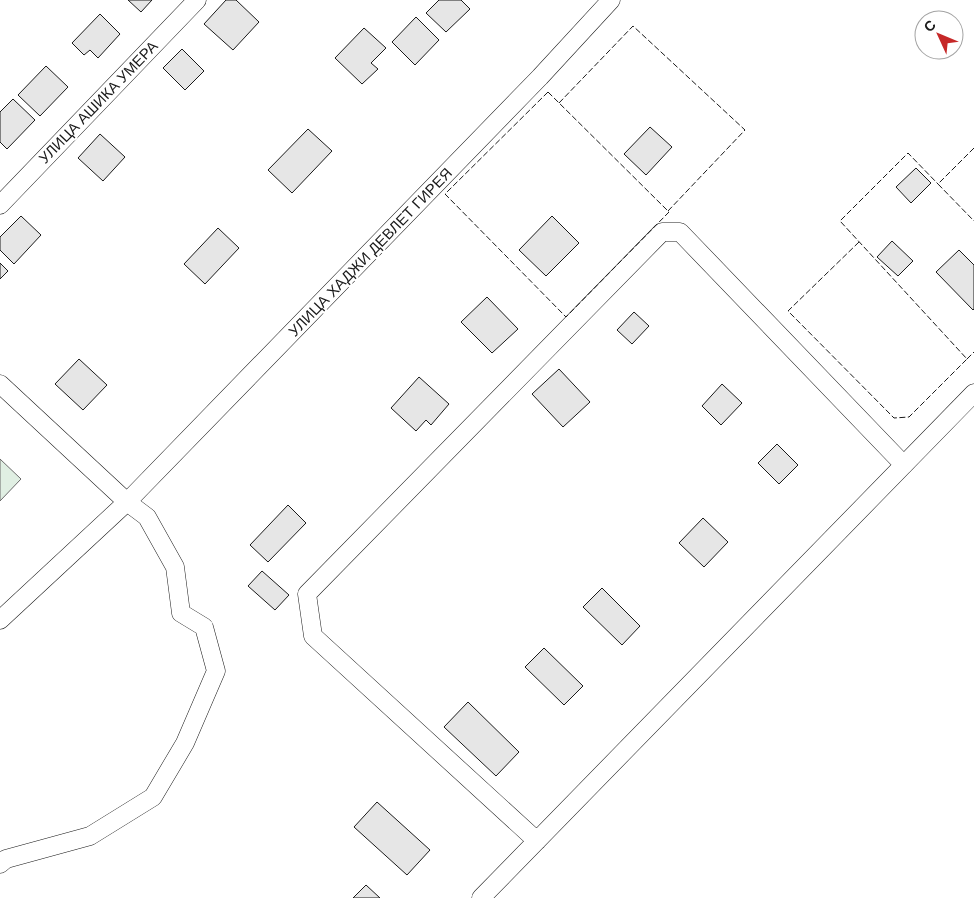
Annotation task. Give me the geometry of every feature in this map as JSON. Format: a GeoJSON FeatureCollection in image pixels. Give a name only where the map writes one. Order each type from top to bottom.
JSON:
{"type":"FeatureCollection","features":[{"type":"Feature","properties":{"kind":"street","name":"УЛИЦА АШИКА УМЕРА"},"geometry":{"type":"LineString","coordinates":[[0,205],[197,0]]}},
{"type":"Feature","properties":{"kind":"street","name":"УЛИЦА ХАДЖИ ДЕВЛЕТ ГИРЕЯ"},"geometry":{"type":"LineString","coordinates":[[0,620],[127,502],[540,77],[612,0]]}},
{"type":"Feature","properties":{"kind":"street"},"geometry":{"type":"LineString","coordinates":[[537,841],[313,636],[307,594],[662,232],[680,232],[904,465]]}},
{"type":"Feature","properties":{"kind":"street"},"geometry":{"type":"LineString","coordinates":[[0,384],[127,502],[147,517],[175,567],[180,613],[204,627],[216,671],[184,743],[153,797],[90,836],[6,859],[0,864]]}},
{"type":"Feature","properties":{"kind":"street"},"geometry":{"type":"LineString","coordinates":[[481,898],[974,393]]}},
{"type":"Feature","properties":{"kind":"green space"},"geometry":{"type":"Polygon","coordinates":[[[0,459],[21,479],[0,501],[0,459]]]}},
{"type":"Feature","properties":{"kind":"building"},"geometry":{"type":"Polygon","coordinates":[[[128,0],[152,0],[141,12],[128,0]]]}},
{"type":"Feature","properties":{"kind":"building"},"geometry":{"type":"Polygon","coordinates":[[[226,0],[236,0],[259,22],[233,50],[204,24],[226,0]]]}},
{"type":"Feature","properties":{"kind":"building"},"geometry":{"type":"Polygon","coordinates":[[[439,0],[461,0],[470,9],[446,32],[426,13],[439,0]]]}},
{"type":"Feature","properties":{"kind":"building"},"geometry":{"type":"Polygon","coordinates":[[[100,14],[120,34],[98,58],[90,50],[84,55],[72,43],[100,14]]]}},
{"type":"Feature","properties":{"kind":"building"},"geometry":{"type":"Polygon","coordinates":[[[416,17],[439,40],[415,65],[392,42],[416,17]]]}},
{"type":"Feature","properties":{"kind":"building"},"geometry":{"type":"Polygon","coordinates":[[[364,28],[386,48],[371,63],[378,69],[362,84],[335,58],[364,28]]]}},
{"type":"Feature","properties":{"kind":"building"},"geometry":{"type":"Polygon","coordinates":[[[182,49],[204,71],[185,90],[163,68],[182,49]]]}},
{"type":"Feature","properties":{"kind":"building"},"geometry":{"type":"Polygon","coordinates":[[[46,66],[68,87],[40,116],[18,95],[46,66]]]}},
{"type":"Feature","properties":{"kind":"building"},"geometry":{"type":"Polygon","coordinates":[[[13,99],[35,120],[7,149],[0,142],[0,112],[13,99]]]}},
{"type":"Feature","properties":{"kind":"building"},"geometry":{"type":"Polygon","coordinates":[[[650,127],[672,147],[646,175],[624,154],[650,127]]]}},
{"type":"Feature","properties":{"kind":"building"},"geometry":{"type":"Polygon","coordinates":[[[308,129],[332,151],[292,193],[268,170],[308,129]]]}},
{"type":"Feature","properties":{"kind":"building"},"geometry":{"type":"Polygon","coordinates":[[[100,134],[125,157],[103,181],[78,158],[100,134]]]}},
{"type":"Feature","properties":{"kind":"building"},"geometry":{"type":"Polygon","coordinates":[[[916,168],[931,183],[911,203],[896,187],[916,168]]]}},
{"type":"Feature","properties":{"kind":"building"},"geometry":{"type":"Polygon","coordinates":[[[21,216],[41,235],[14,264],[0,250],[0,237],[21,216]]]}},
{"type":"Feature","properties":{"kind":"building"},"geometry":{"type":"Polygon","coordinates":[[[552,216],[579,243],[546,276],[519,250],[552,216]]]}},
{"type":"Feature","properties":{"kind":"building"},"geometry":{"type":"Polygon","coordinates":[[[218,228],[239,248],[205,284],[184,264],[218,228]]]}},
{"type":"Feature","properties":{"kind":"building"},"geometry":{"type":"Polygon","coordinates":[[[892,241],[913,261],[898,276],[877,257],[892,241]]]}},
{"type":"Feature","properties":{"kind":"building"},"geometry":{"type":"Polygon","coordinates":[[[959,250],[974,265],[973,310],[936,272],[959,250]]]}},
{"type":"Feature","properties":{"kind":"building"},"geometry":{"type":"Polygon","coordinates":[[[0,263],[8,271],[0,279],[0,263]]]}},
{"type":"Feature","properties":{"kind":"building"},"geometry":{"type":"Polygon","coordinates":[[[487,297],[518,329],[492,353],[461,322],[487,297]]]}},
{"type":"Feature","properties":{"kind":"building"},"geometry":{"type":"Polygon","coordinates":[[[634,312],[649,326],[632,344],[617,330],[634,312]]]}},
{"type":"Feature","properties":{"kind":"building"},"geometry":{"type":"Polygon","coordinates":[[[79,359],[107,385],[83,410],[55,384],[79,359]]]}},
{"type":"Feature","properties":{"kind":"building"},"geometry":{"type":"Polygon","coordinates":[[[559,369],[590,402],[563,427],[532,394],[559,369]]]}},
{"type":"Feature","properties":{"kind":"building"},"geometry":{"type":"Polygon","coordinates":[[[419,377],[449,404],[431,425],[426,420],[416,431],[391,408],[419,377]]]}},
{"type":"Feature","properties":{"kind":"building"},"geometry":{"type":"Polygon","coordinates":[[[722,384],[742,403],[721,425],[702,406],[722,384]]]}},
{"type":"Feature","properties":{"kind":"building"},"geometry":{"type":"Polygon","coordinates":[[[777,444],[798,465],[779,484],[758,463],[777,444]]]}},
{"type":"Feature","properties":{"kind":"building"},"geometry":{"type":"Polygon","coordinates":[[[288,505],[306,523],[268,562],[250,545],[288,505]]]}},
{"type":"Feature","properties":{"kind":"building"},"geometry":{"type":"Polygon","coordinates":[[[703,518],[728,542],[704,567],[679,543],[703,518]]]}},
{"type":"Feature","properties":{"kind":"building"},"geometry":{"type":"Polygon","coordinates":[[[262,571],[289,595],[275,610],[248,586],[262,571]]]}},
{"type":"Feature","properties":{"kind":"building"},"geometry":{"type":"Polygon","coordinates":[[[602,588],[640,626],[622,645],[583,607],[602,588]]]}},
{"type":"Feature","properties":{"kind":"building"},"geometry":{"type":"Polygon","coordinates":[[[544,648],[583,686],[564,705],[525,667],[544,648]]]}},
{"type":"Feature","properties":{"kind":"building"},"geometry":{"type":"Polygon","coordinates":[[[468,702],[519,752],[496,776],[444,727],[468,702]]]}},
{"type":"Feature","properties":{"kind":"building"},"geometry":{"type":"Polygon","coordinates":[[[377,802],[430,850],[407,875],[354,827],[377,802]]]}},
{"type":"Feature","properties":{"kind":"building"},"geometry":{"type":"Polygon","coordinates":[[[366,885],[380,898],[353,898],[366,885]]]}},
{"type":"Feature","properties":{"kind":"fence"},"geometry":{"type":"LineString","coordinates":[[559,103],[633,26],[745,130],[668,211]]}},
{"type":"Feature","properties":{"kind":"fence"},"geometry":{"type":"LineString","coordinates":[[548,92],[669,212],[566,317],[445,194],[548,92]]}},
{"type":"Feature","properties":{"kind":"fence"},"geometry":{"type":"LineString","coordinates":[[974,148],[938,184],[974,221]]}},
{"type":"Feature","properties":{"kind":"fence"},"geometry":{"type":"LineString","coordinates":[[859,242],[788,311],[894,418],[909,417],[967,359],[840,221],[908,153],[938,184]]}},
{"type":"Feature","properties":{"kind":"fence"},"geometry":{"type":"LineString","coordinates":[[967,359],[974,352]]}}]}
